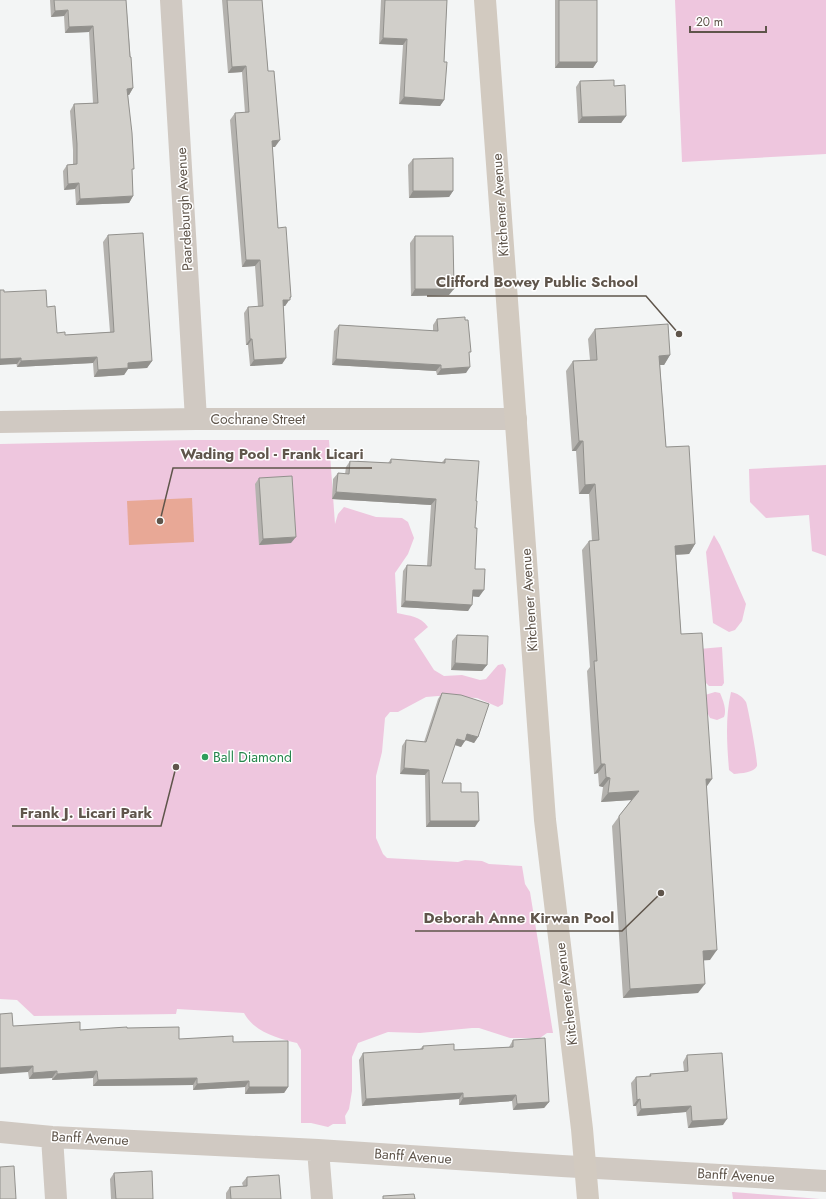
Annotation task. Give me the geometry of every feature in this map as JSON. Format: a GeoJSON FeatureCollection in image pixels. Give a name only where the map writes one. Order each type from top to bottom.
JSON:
{"type":"FeatureCollection","features":[{"type":"Feature","properties":{"kind":"street","name":"Paardeburgh Avenue"},"geometry":{"type":"LineString","coordinates":[[171,0],[196,419]]}},
{"type":"Feature","properties":{"kind":"street","name":"Kitchener Avenue"},"geometry":{"type":"LineString","coordinates":[[485,0],[545,820],[583,1136],[588,1199]]}},
{"type":"Feature","properties":{"kind":"street","name":"Cochrane Street"},"geometry":{"type":"LineString","coordinates":[[0,422],[196,419],[516,419]]}},
{"type":"Feature","properties":{"kind":"street","name":"Banff Avenue"},"geometry":{"type":"LineString","coordinates":[[0,1132],[52,1137],[318,1150],[826,1181]]}},
{"type":"Feature","properties":{"kind":"street"},"geometry":{"type":"LineString","coordinates":[[52,1137],[56,1199]]}},
{"type":"Feature","properties":{"kind":"street"},"geometry":{"type":"LineString","coordinates":[[318,1150],[322,1199]]}},
{"type":"Feature","properties":{"kind":"shaded area"},"geometry":{"type":"Polygon","coordinates":[[[675,0],[826,0],[826,154],[682,162],[675,0]]]}},
{"type":"Feature","properties":{"kind":"shaded area"},"geometry":{"type":"Polygon","coordinates":[[[191,440],[329,440],[335,524],[338,514],[344,507],[376,517],[402,518],[408,522],[414,538],[408,554],[395,573],[397,613],[418,619],[425,623],[428,627],[414,639],[434,670],[444,676],[462,675],[480,680],[486,679],[498,665],[503,664],[506,669],[503,704],[498,707],[477,698],[438,696],[426,697],[398,712],[390,712],[385,718],[382,752],[376,776],[376,838],[383,854],[387,858],[458,862],[465,860],[482,861],[489,864],[522,866],[525,884],[530,892],[553,1033],[547,1033],[540,1038],[510,1038],[479,1028],[420,1033],[388,1032],[358,1043],[352,1057],[352,1091],[349,1109],[345,1116],[346,1124],[333,1124],[328,1127],[311,1123],[301,1123],[301,1050],[297,1043],[260,1030],[248,1020],[244,1013],[177,1009],[176,1014],[34,1016],[17,1000],[0,999],[0,444],[191,440]]]}},
{"type":"Feature","properties":{"kind":"shaded area"},"geometry":{"type":"Polygon","coordinates":[[[826,465],[826,556],[812,551],[809,515],[766,518],[750,502],[749,469],[826,465]]]}},
{"type":"Feature","properties":{"kind":"shaded area"},"geometry":{"type":"Polygon","coordinates":[[[192,498],[194,542],[129,545],[127,501],[192,498]]]}},
{"type":"Feature","properties":{"kind":"shaded area"},"geometry":{"type":"Polygon","coordinates":[[[714,535],[720,545],[746,604],[742,621],[735,630],[729,632],[713,623],[706,552],[714,535]]]}},
{"type":"Feature","properties":{"kind":"shaded area"},"geometry":{"type":"Polygon","coordinates":[[[722,647],[724,683],[722,686],[709,686],[705,682],[699,649],[722,647]]]}},
{"type":"Feature","properties":{"kind":"shaded area"},"geometry":{"type":"Polygon","coordinates":[[[715,692],[720,693],[725,708],[724,717],[717,720],[710,718],[702,702],[705,695],[715,692]]]}},
{"type":"Feature","properties":{"kind":"shaded area"},"geometry":{"type":"Polygon","coordinates":[[[731,692],[739,695],[746,702],[757,762],[757,766],[753,770],[734,774],[729,770],[727,741],[727,721],[731,692]]]}},
{"type":"Feature","properties":{"kind":"shaded area"},"geometry":{"type":"Polygon","coordinates":[[[733,1192],[820,1199],[733,1199],[733,1192]]]}},
{"type":"Feature","properties":{"kind":"building"},"geometry":{"type":"Polygon","coordinates":[[[54,0],[126,0],[133,88],[127,89],[132,133],[134,169],[132,169],[133,196],[80,199],[79,183],[68,184],[67,165],[77,164],[74,104],[98,103],[93,26],[69,27],[68,10],[55,11],[54,0]]]}},
{"type":"Feature","properties":{"kind":"building"},"geometry":{"type":"Polygon","coordinates":[[[227,0],[262,0],[268,71],[274,71],[280,140],[272,141],[278,228],[286,227],[291,297],[290,300],[283,300],[286,358],[254,360],[252,339],[250,339],[248,307],[263,306],[260,260],[246,260],[235,113],[249,112],[246,66],[232,67],[227,0]]]}},
{"type":"Feature","properties":{"kind":"building"},"geometry":{"type":"Polygon","coordinates":[[[385,0],[447,0],[444,62],[447,62],[444,100],[404,97],[407,39],[383,38],[385,0]]]}},
{"type":"Feature","properties":{"kind":"building"},"geometry":{"type":"Polygon","coordinates":[[[559,0],[597,0],[597,62],[559,62],[559,0]]]}},
{"type":"Feature","properties":{"kind":"building"},"geometry":{"type":"Polygon","coordinates":[[[614,80],[614,86],[625,85],[626,116],[582,117],[580,81],[614,80]]]}},
{"type":"Feature","properties":{"kind":"building"},"geometry":{"type":"Polygon","coordinates":[[[453,158],[453,191],[413,191],[413,159],[453,158]]]}},
{"type":"Feature","properties":{"kind":"building"},"geometry":{"type":"Polygon","coordinates":[[[143,233],[152,361],[128,363],[128,368],[98,370],[97,357],[21,361],[21,358],[0,359],[0,290],[4,290],[4,292],[46,290],[47,307],[55,306],[57,333],[65,332],[65,335],[114,332],[108,235],[143,233]]]}},
{"type":"Feature","properties":{"kind":"building"},"geometry":{"type":"Polygon","coordinates":[[[415,236],[453,236],[454,289],[415,289],[415,236]]]}},
{"type":"Feature","properties":{"kind":"building"},"geometry":{"type":"Polygon","coordinates":[[[465,317],[465,320],[468,320],[471,352],[469,352],[470,367],[441,369],[441,365],[336,359],[339,325],[438,331],[437,319],[465,317]]]}},
{"type":"Feature","properties":{"kind":"building"},"geometry":{"type":"Polygon","coordinates":[[[668,324],[670,355],[659,356],[666,447],[689,446],[695,544],[675,546],[681,634],[702,633],[712,779],[706,779],[717,950],[703,951],[705,984],[630,989],[619,816],[639,791],[608,793],[610,778],[606,777],[605,764],[601,764],[594,661],[597,661],[589,541],[599,540],[595,484],[585,485],[583,441],[579,441],[573,361],[597,360],[595,329],[668,324]]]}},
{"type":"Feature","properties":{"kind":"building"},"geometry":{"type":"Polygon","coordinates":[[[391,459],[445,463],[445,459],[479,461],[475,528],[477,528],[475,569],[485,569],[484,590],[473,590],[472,605],[405,601],[407,565],[431,566],[436,499],[336,492],[338,473],[349,474],[350,461],[391,463],[391,459]]]}},
{"type":"Feature","properties":{"kind":"building"},"geometry":{"type":"Polygon","coordinates":[[[292,476],[296,537],[263,539],[259,478],[292,476]]]}},
{"type":"Feature","properties":{"kind":"building"},"geometry":{"type":"Polygon","coordinates":[[[457,635],[488,636],[487,665],[455,663],[457,635]]]}},
{"type":"Feature","properties":{"kind":"building"},"geometry":{"type":"Polygon","coordinates":[[[442,693],[461,695],[489,704],[478,737],[467,734],[465,741],[457,739],[442,783],[461,783],[461,792],[478,792],[479,821],[430,821],[429,770],[404,768],[406,740],[426,742],[442,693]]]}},
{"type":"Feature","properties":{"kind":"building"},"geometry":{"type":"Polygon","coordinates":[[[12,1013],[13,1026],[80,1022],[80,1030],[127,1027],[179,1027],[179,1039],[233,1036],[233,1042],[288,1041],[288,1087],[249,1087],[249,1081],[197,1084],[197,1078],[98,1080],[97,1071],[57,1074],[57,1071],[33,1073],[33,1066],[0,1068],[0,1014],[12,1013]]]}},
{"type":"Feature","properties":{"kind":"building"},"geometry":{"type":"Polygon","coordinates":[[[545,1038],[549,1102],[517,1104],[516,1095],[463,1098],[463,1093],[366,1099],[363,1053],[423,1049],[423,1046],[454,1044],[454,1050],[513,1047],[513,1040],[545,1038]]]}},
{"type":"Feature","properties":{"kind":"building"},"geometry":{"type":"Polygon","coordinates":[[[722,1053],[727,1119],[692,1121],[691,1106],[641,1109],[640,1099],[637,1100],[636,1077],[651,1076],[650,1074],[688,1071],[687,1055],[722,1053]]]}},
{"type":"Feature","properties":{"kind":"building"},"geometry":{"type":"Polygon","coordinates":[[[14,1166],[16,1199],[0,1199],[0,1167],[14,1166]]]}},
{"type":"Feature","properties":{"kind":"building"},"geometry":{"type":"Polygon","coordinates":[[[152,1171],[153,1199],[116,1199],[114,1173],[152,1171]]]}},
{"type":"Feature","properties":{"kind":"building"},"geometry":{"type":"Polygon","coordinates":[[[279,1175],[281,1199],[231,1199],[230,1187],[247,1186],[247,1177],[279,1175]]]}},
{"type":"Feature","properties":{"kind":"building"},"geometry":{"type":"Polygon","coordinates":[[[414,1194],[415,1199],[383,1199],[383,1196],[414,1194]]]}},
{"type":"Feature","properties":{"kind":"place","name":"Clifford Bowey Public School"},"geometry":{"type":"Point","coordinates":[679,334]}},
{"type":"Feature","properties":{"kind":"place","name":"Wading Pool - Frank Licari"},"geometry":{"type":"Point","coordinates":[160,521]}},
{"type":"Feature","properties":{"kind":"place","name":"Ball Diamond"},"geometry":{"type":"Point","coordinates":[205,757]}},
{"type":"Feature","properties":{"kind":"place","name":"Frank J. Licari Park"},"geometry":{"type":"Point","coordinates":[176,767]}},
{"type":"Feature","properties":{"kind":"place","name":"Deborah Anne Kirwan Pool"},"geometry":{"type":"Point","coordinates":[661,893]}}]}
